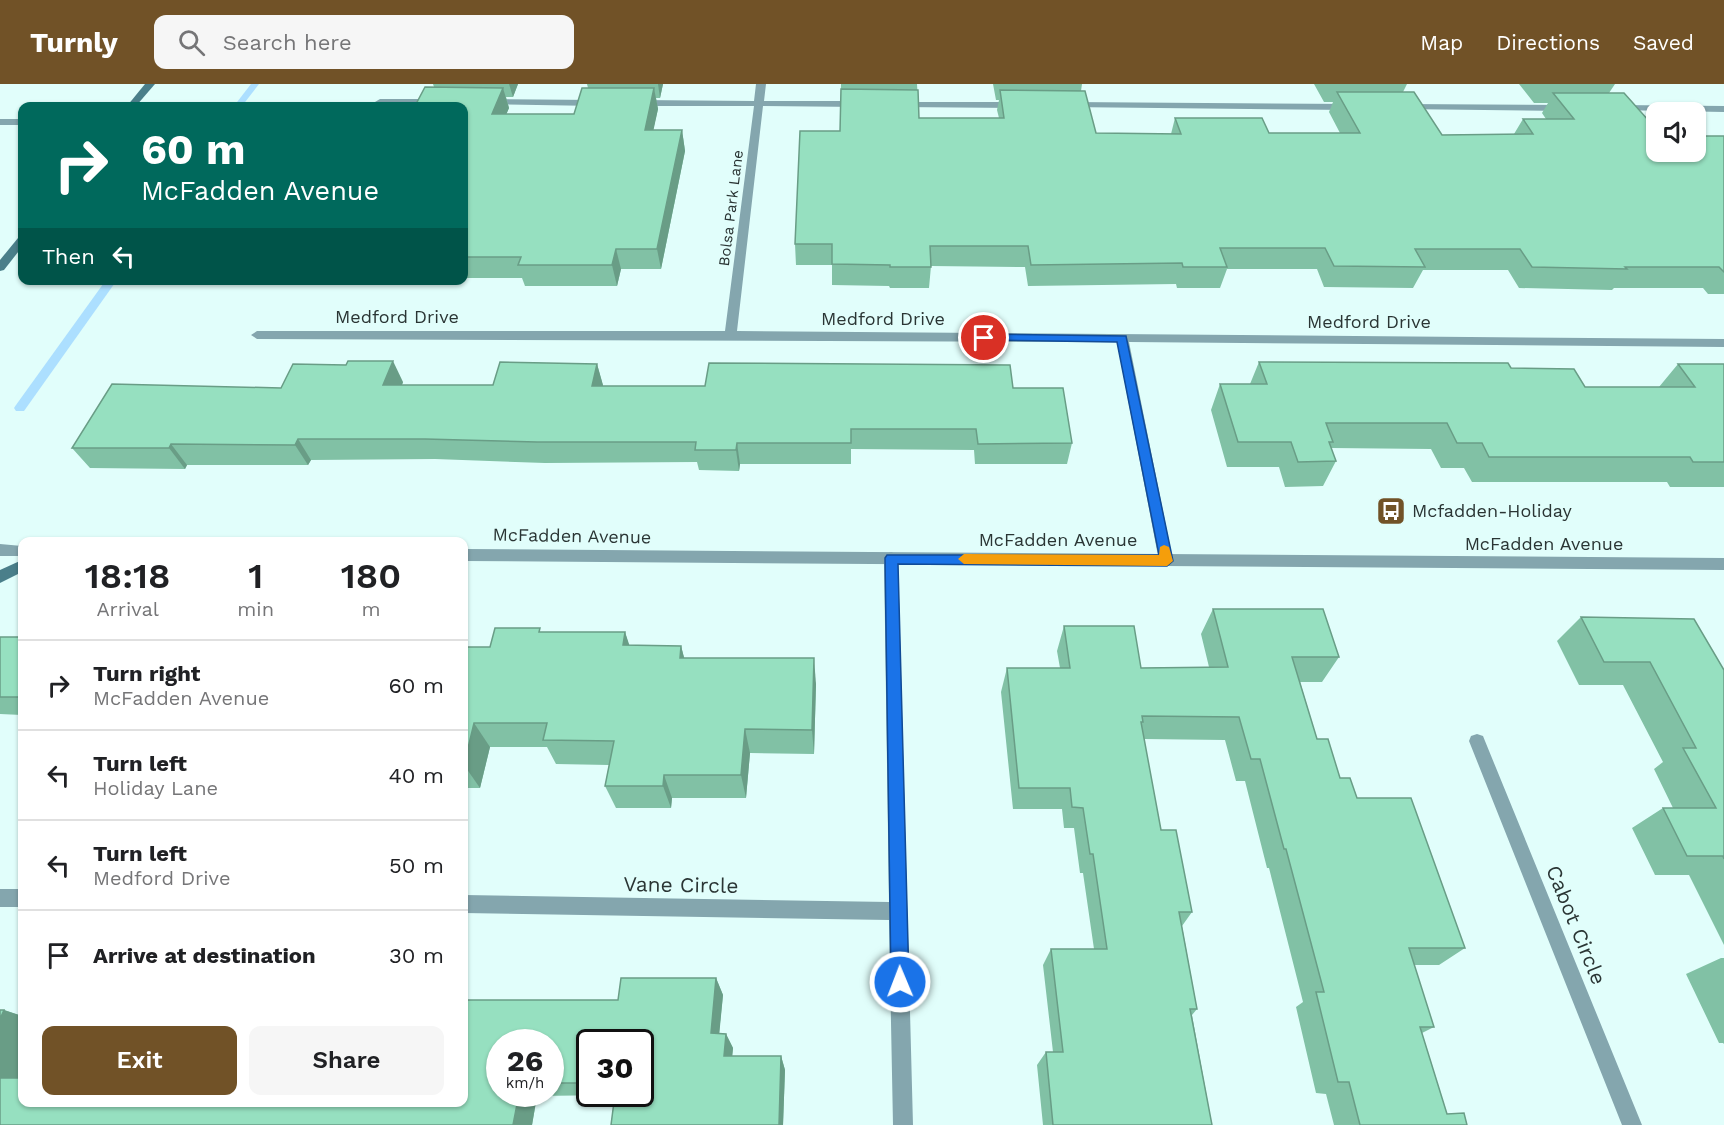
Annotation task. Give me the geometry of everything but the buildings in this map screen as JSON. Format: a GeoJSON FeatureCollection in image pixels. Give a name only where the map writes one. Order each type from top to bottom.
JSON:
{"type":"FeatureCollection","features":[{"type":"Feature","properties":{"kind":"main road"},"geometry":{"type":"LineString","coordinates":[[134,102],[150,84]]}},
{"type":"Feature","properties":{"kind":"main road"},"geometry":{"type":"LineString","coordinates":[[0,267],[18,245]]}},
{"type":"Feature","properties":{"kind":"main road"},"geometry":{"type":"LineString","coordinates":[[0,577],[18,568]]}},
{"type":"Feature","properties":{"kind":"street","name":"Bolsa Park Lane"},"geometry":{"type":"LineString","coordinates":[[731,335],[761,84]]}},
{"type":"Feature","properties":{"kind":"street"},"geometry":{"type":"LineString","coordinates":[[380,102],[451,102]]}},
{"type":"Feature","properties":{"kind":"street"},"geometry":{"type":"LineString","coordinates":[[475,102],[605,103]]}},
{"type":"Feature","properties":{"kind":"street"},"geometry":{"type":"LineString","coordinates":[[629,103],[866,104]]}},
{"type":"Feature","properties":{"kind":"street"},"geometry":{"type":"LineString","coordinates":[[890,104],[1021,105]]}},
{"type":"Feature","properties":{"kind":"street"},"geometry":{"type":"LineString","coordinates":[[1057,105],[1366,107]]}},
{"type":"Feature","properties":{"kind":"street"},"geometry":{"type":"LineString","coordinates":[[1390,107],[1581,108]]}},
{"type":"Feature","properties":{"kind":"street"},"geometry":{"type":"LineString","coordinates":[[1605,108],[1724,109]]}},
{"type":"Feature","properties":{"kind":"street"},"geometry":{"type":"LineString","coordinates":[[0,122],[18,122]]}},
{"type":"Feature","properties":{"kind":"street","name":"Medford Drive"},"geometry":{"type":"LineString","coordinates":[[257,335],[731,335],[1724,343]]}},
{"type":"Feature","properties":{"kind":"street"},"geometry":{"type":"LineString","coordinates":[[1122,339],[1167,561]]}},
{"type":"Feature","properties":{"kind":"street"},"geometry":{"type":"LineString","coordinates":[[0,550],[18,550]]}},
{"type":"Feature","properties":{"kind":"street","name":"McFadden Avenue"},"geometry":{"type":"LineString","coordinates":[[468,555],[1724,564]]}},
{"type":"Feature","properties":{"kind":"street"},"geometry":{"type":"LineString","coordinates":[[891,558],[903,1125]]}},
{"type":"Feature","properties":{"kind":"street","name":"Cabot Circle"},"geometry":{"type":"LineString","coordinates":[[1477,741],[1632,1125]]}},
{"type":"Feature","properties":{"kind":"street"},"geometry":{"type":"LineString","coordinates":[[0,898],[18,898]]}},
{"type":"Feature","properties":{"kind":"street","name":"Vane Circle"},"geometry":{"type":"LineString","coordinates":[[468,904],[899,911]]}},
{"type":"Feature","properties":{"kind":"waterway"},"geometry":{"type":"LineString","coordinates":[[241,102],[255,84]]}},
{"type":"Feature","properties":{"kind":"waterway"},"geometry":{"type":"LineString","coordinates":[[20,408],[108,285]]}},
{"type":"Feature","properties":{"kind":"slow traffic"},"geometry":{"type":"LineString","coordinates":[[964,559],[1167,561],[1164,550]]}},
{"type":"Feature","properties":{"kind":"place","name":"Mcfadden-Holiday"},"geometry":{"type":"Point","coordinates":[1391,511]}},
{"type":"Feature","properties":{"kind":"route"},"geometry":{"type":"LineString","coordinates":[[900,982],[891,558],[1167,561],[1122,339],[984,338]]}}]}
